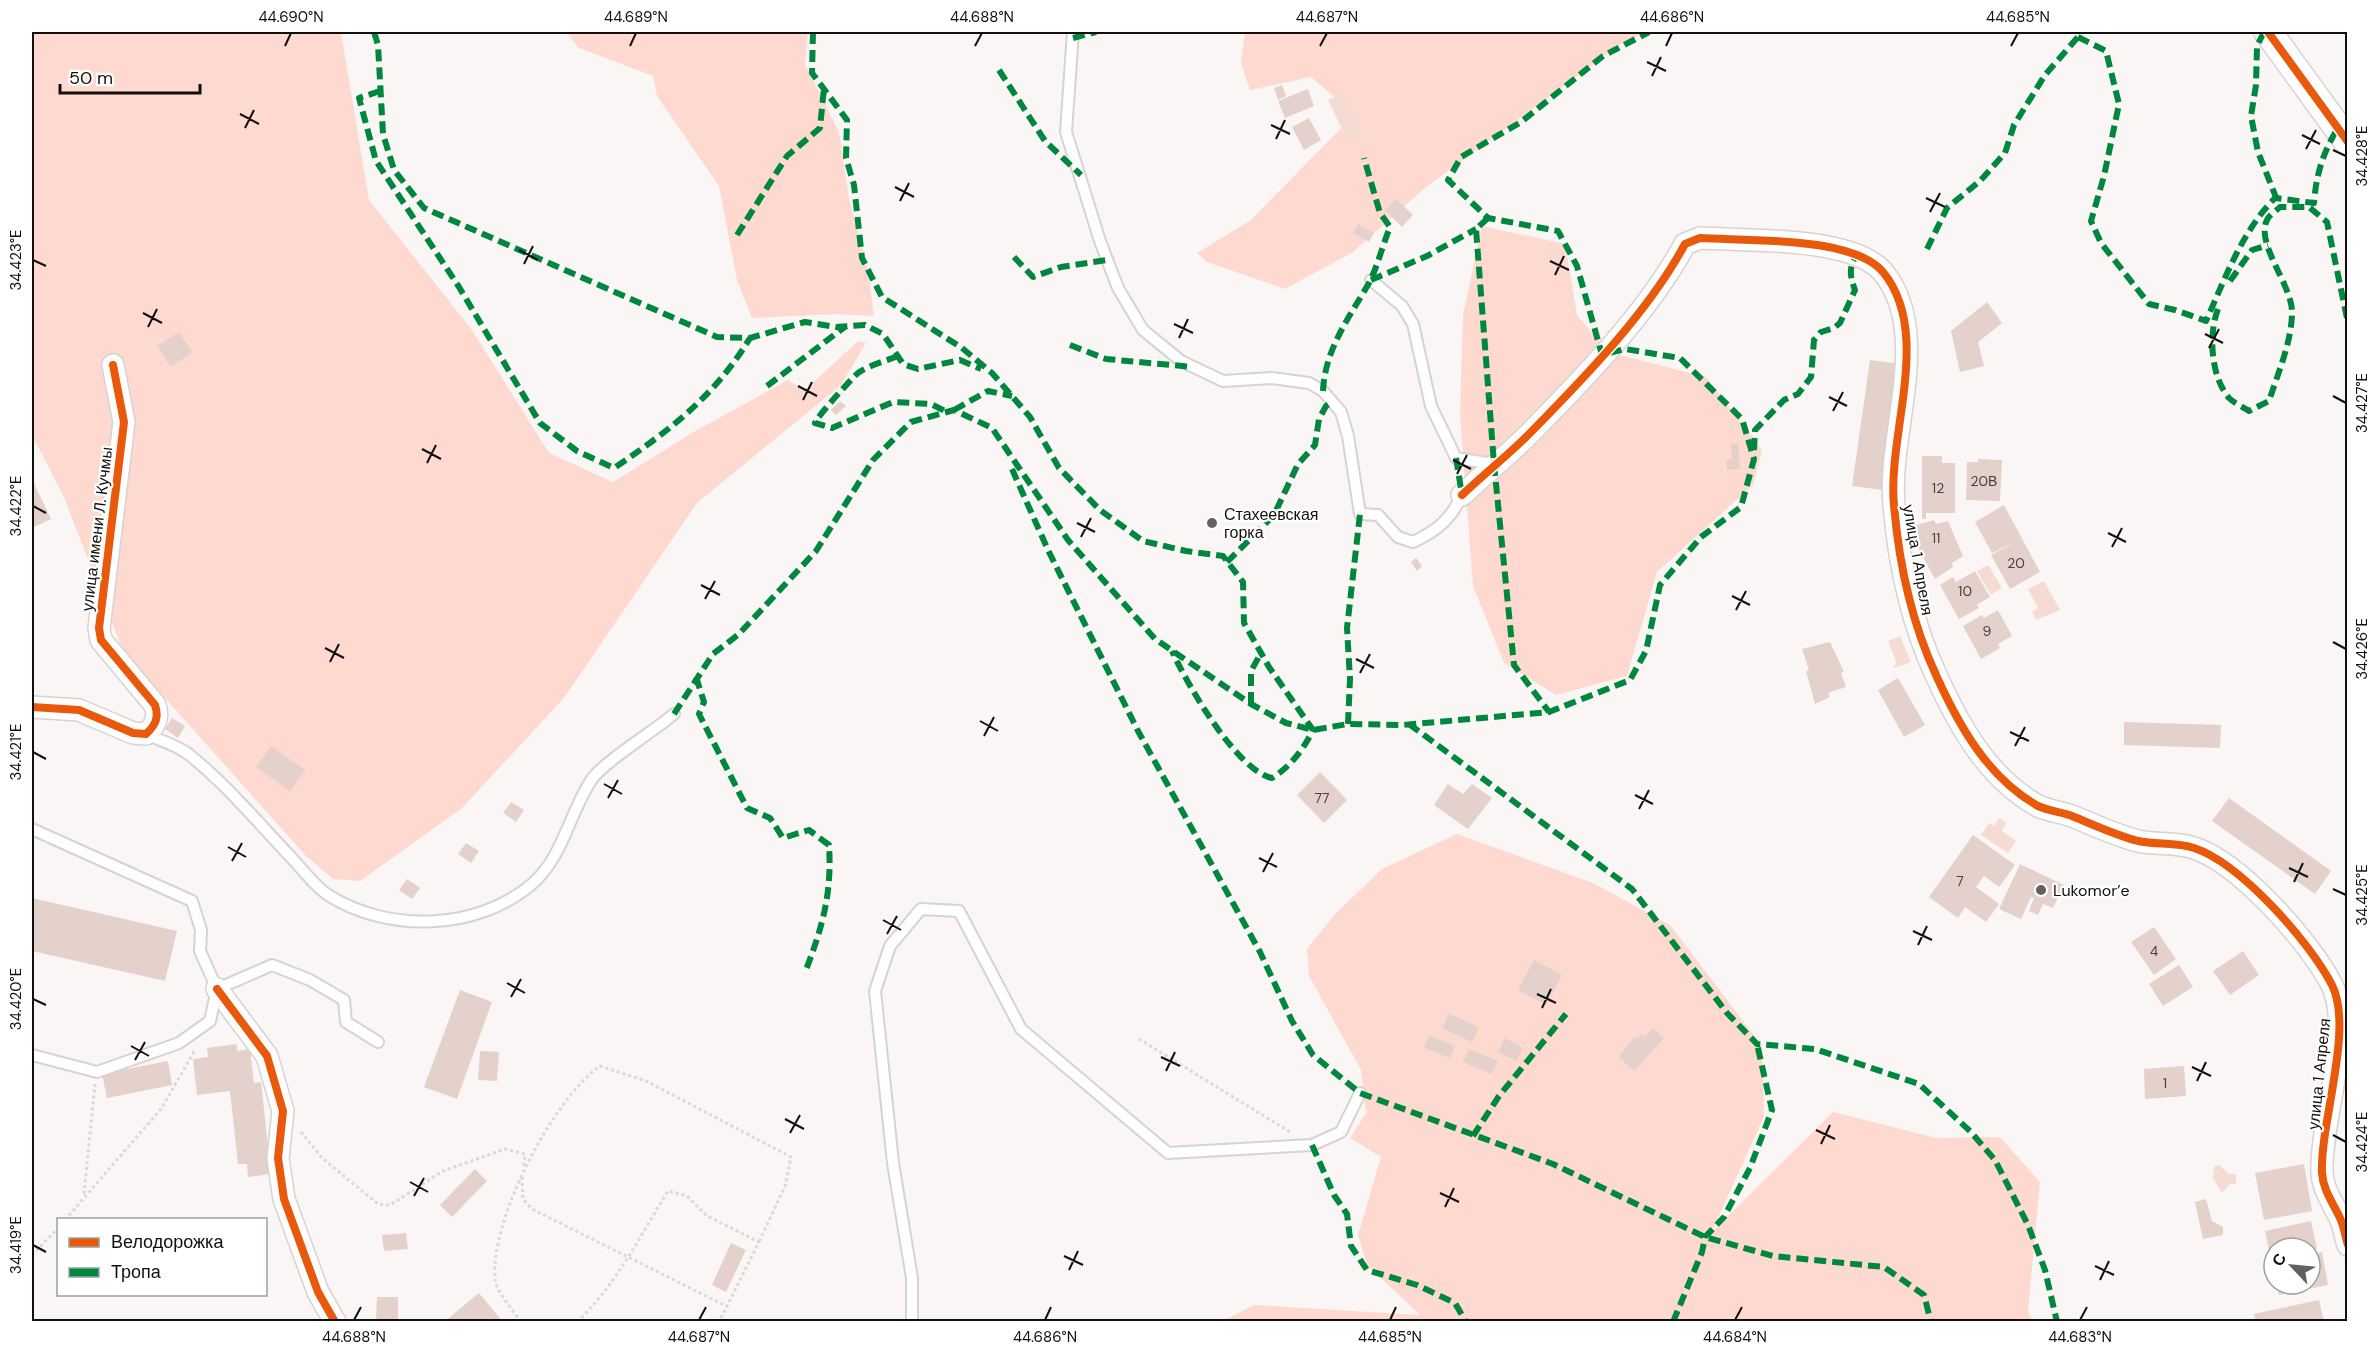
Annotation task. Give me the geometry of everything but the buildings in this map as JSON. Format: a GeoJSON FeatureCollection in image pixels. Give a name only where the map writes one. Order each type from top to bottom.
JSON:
{"type":"FeatureCollection","features":[{"type":"Feature","properties":{"kind":"street"},"geometry":{"type":"LineString","coordinates":[[2268,32],[2348,142]]}},
{"type":"Feature","properties":{"kind":"street","name":"улица 1 Апреля"},"geometry":{"type":"LineString","coordinates":[[1462,495],[1532,431],[1602,355],[1671,270],[1685,244],[1700,238],[1805,243],[1858,253],[1880,269],[1897,292],[1908,368],[1898,428],[1893,503],[1910,610],[1941,687],[1972,745],[2009,786],[2041,807],[2107,831],[2140,841],[2192,847],[2209,855],[2257,891],[2313,953],[2334,989],[2339,1016],[2339,1038],[2322,1155],[2322,1178],[2330,1201],[2341,1221],[2348,1245]]}},
{"type":"Feature","properties":{"kind":"street","name":"улица имени Л. Кучмы"},"geometry":{"type":"LineString","coordinates":[[113,365],[124,422],[99,628],[101,640],[155,705],[158,714],[154,726],[146,734]]}},
{"type":"Feature","properties":{"kind":"street"},"geometry":{"type":"LineString","coordinates":[[32,707],[79,710],[133,733],[146,734]]}},
{"type":"Feature","properties":{"kind":"street"},"geometry":{"type":"LineString","coordinates":[[217,989],[267,1056],[283,1111],[278,1158],[284,1199],[318,1292],[335,1322]]}},
{"type":"Feature","properties":{"kind":"lane"},"geometry":{"type":"LineString","coordinates":[[1073,32],[1066,132],[1100,241],[1118,288],[1143,330],[1181,361],[1223,381],[1272,378],[1310,383],[1323,392],[1341,412],[1360,514],[1378,515],[1398,537],[1413,542],[1432,534],[1453,515],[1462,495]]}},
{"type":"Feature","properties":{"kind":"lane"},"geometry":{"type":"LineString","coordinates":[[1371,280],[1402,306],[1413,324],[1431,406],[1456,458],[1494,464]]}},
{"type":"Feature","properties":{"kind":"lane"},"geometry":{"type":"LineString","coordinates":[[146,734],[186,752],[228,791],[326,894],[363,912],[403,921],[449,921],[496,908],[531,885],[550,866],[579,802],[594,776],[674,714]]}},
{"type":"Feature","properties":{"kind":"lane"},"geometry":{"type":"LineString","coordinates":[[32,829],[192,902],[201,930],[200,951],[217,989],[210,1021],[179,1043],[97,1072],[32,1055]]}},
{"type":"Feature","properties":{"kind":"lane"},"geometry":{"type":"LineString","coordinates":[[912,1322],[912,1278],[893,1163],[876,991],[890,946],[921,909],[959,911],[1021,1029],[1168,1153],[1312,1145],[1341,1132],[1360,1093]]}},
{"type":"Feature","properties":{"kind":"lane"},"geometry":{"type":"LineString","coordinates":[[217,989],[272,965],[310,980],[344,1000],[346,1022],[378,1042]]}},
{"type":"Feature","properties":{"kind":"path"},"geometry":{"type":"LineString","coordinates":[[66,1218],[83,1196],[161,1109],[210,1021]]}},
{"type":"Feature","properties":{"kind":"path"},"geometry":{"type":"LineString","coordinates":[[1139,1039],[1312,1145]]}},
{"type":"Feature","properties":{"kind":"path"},"geometry":{"type":"LineString","coordinates":[[719,1322],[785,1186],[791,1157],[705,1109],[625,1072],[600,1066],[589,1073],[556,1116],[521,1174],[523,1199],[532,1209],[629,1258],[645,1263],[726,1306]]}},
{"type":"Feature","properties":{"kind":"path"},"geometry":{"type":"LineString","coordinates":[[83,1196],[97,1072]]}},
{"type":"Feature","properties":{"kind":"path"},"geometry":{"type":"LineString","coordinates":[[283,1111],[322,1158],[378,1204],[390,1205],[443,1171],[505,1149],[525,1154],[521,1174],[499,1241],[495,1280],[521,1322]]}},
{"type":"Feature","properties":{"kind":"path"},"geometry":{"type":"LineString","coordinates":[[577,1322],[592,1308],[629,1258],[668,1191],[687,1196],[707,1216],[759,1242]]}},
{"type":"Feature","properties":{"kind":"path"},"geometry":{"type":"LineString","coordinates":[[32,1256],[57,1229]]}},
{"type":"Feature","properties":{"kind":"shaded area"},"geometry":{"type":"Polygon","coordinates":[[[32,32],[341,32],[369,200],[472,330],[549,453],[613,482],[697,430],[788,380],[804,391],[858,341],[866,343],[841,385],[697,503],[564,698],[462,808],[360,881],[333,879],[306,856],[123,651],[64,497],[32,435],[32,32]]]}},
{"type":"Feature","properties":{"kind":"shaded area"},"geometry":{"type":"Polygon","coordinates":[[[566,32],[808,32],[805,64],[839,132],[849,199],[868,270],[874,316],[837,314],[752,318],[737,280],[719,186],[657,96],[653,76],[579,48],[566,32]]]}},
{"type":"Feature","properties":{"kind":"shaded area"},"geometry":{"type":"Polygon","coordinates":[[[1245,32],[1646,32],[1621,44],[1426,187],[1353,252],[1285,289],[1207,262],[1197,253],[1251,220],[1347,122],[1339,101],[1311,77],[1250,90],[1241,63],[1245,32]]]}},
{"type":"Feature","properties":{"kind":"shaded area"},"geometry":{"type":"Polygon","coordinates":[[[1343,93],[1363,135],[1348,142],[1328,100],[1343,93]]]}},
{"type":"Feature","properties":{"kind":"shaded area"},"geometry":{"type":"Polygon","coordinates":[[[1482,226],[1565,244],[1577,315],[1608,352],[1706,377],[1762,450],[1753,485],[1657,572],[1627,676],[1556,695],[1504,663],[1473,586],[1460,413],[1463,315],[1482,226]]]}},
{"type":"Feature","properties":{"kind":"shaded area"},"geometry":{"type":"Polygon","coordinates":[[[1988,565],[2002,588],[1991,595],[1977,571],[1988,565]]]}},
{"type":"Feature","properties":{"kind":"shaded area"},"geometry":{"type":"Polygon","coordinates":[[[2044,581],[2060,610],[2036,620],[2032,612],[2038,608],[2028,589],[2044,581]]]}},
{"type":"Feature","properties":{"kind":"shaded area"},"geometry":{"type":"Polygon","coordinates":[[[1900,636],[1911,662],[1894,668],[1893,666],[1897,664],[1888,641],[1900,636]]]}},
{"type":"Feature","properties":{"kind":"shaded area"},"geometry":{"type":"Polygon","coordinates":[[[1999,818],[2006,823],[2002,831],[2016,841],[2008,853],[1981,835],[1989,823],[1994,826],[1999,818]]]}},
{"type":"Feature","properties":{"kind":"shaded area"},"geometry":{"type":"Polygon","coordinates":[[[1457,834],[1593,883],[1670,925],[1762,1046],[1764,1117],[1711,1233],[1833,1112],[1936,1138],[2000,1137],[2040,1182],[2028,1311],[2032,1321],[1221,1322],[1254,1305],[1420,1315],[1367,1265],[1358,1235],[1381,1157],[1350,1138],[1366,1113],[1361,1070],[1309,976],[1307,949],[1336,913],[1382,869],[1457,834]]]}},
{"type":"Feature","properties":{"kind":"shaded area"},"geometry":{"type":"Polygon","coordinates":[[[2219,1165],[2229,1174],[2236,1174],[2236,1184],[2230,1184],[2222,1193],[2213,1178],[2214,1167],[2219,1165]]]}},
{"type":"Feature","properties":{"kind":"marked path"},"geometry":{"type":"LineString","coordinates":[[374,32],[378,45],[383,134],[394,170],[424,208],[717,337],[750,338],[805,322],[836,327],[865,325],[883,334],[903,364],[918,369],[960,360],[981,369]]}},
{"type":"Feature","properties":{"kind":"marked path"},"geometry":{"type":"LineString","coordinates":[[813,32],[812,73],[847,120],[846,158],[854,185],[862,258],[882,297],[962,348],[992,373],[1030,417],[1059,468],[1100,510],[1143,541],[1186,551],[1223,556],[1243,582],[1244,623],[1269,667],[1313,730],[1291,763],[1272,778],[1258,772],[1244,760],[1214,724],[1172,651]]}},
{"type":"Feature","properties":{"kind":"marked path"},"geometry":{"type":"LineString","coordinates":[[1073,38],[1096,32]]}},
{"type":"Feature","properties":{"kind":"marked path"},"geometry":{"type":"LineString","coordinates":[[674,714],[713,654],[739,634],[816,551],[873,460],[911,422],[954,410],[992,428],[1068,540],[1155,639],[1251,704],[1286,723],[1313,730],[1348,724],[1403,725],[1549,712],[1630,680],[1646,651],[1660,585],[1701,537],[1741,507],[1754,459],[1742,419],[1680,358],[1625,349],[1602,355],[1577,266],[1558,231],[1488,218],[1448,180],[1461,157],[1521,122],[1603,56],[1649,32]]}},
{"type":"Feature","properties":{"kind":"marked path"},"geometry":{"type":"LineString","coordinates":[[1927,249],[1947,208],[1980,181],[2005,153],[2014,125],[2045,75],[2078,37],[2078,32]]}},
{"type":"Feature","properties":{"kind":"marked path"},"geometry":{"type":"LineString","coordinates":[[2264,32],[2257,46],[2256,85],[2251,116],[2258,152],[2279,205]]}},
{"type":"Feature","properties":{"kind":"marked path"},"geometry":{"type":"LineString","coordinates":[[2078,37],[2106,51],[2119,104],[2104,176],[2091,221],[2101,243],[2149,304],[2206,321],[2227,272],[2263,211],[2275,198],[2314,203],[2321,164],[2338,128]]}},
{"type":"Feature","properties":{"kind":"marked path"},"geometry":{"type":"LineString","coordinates":[[999,70],[1045,141],[1081,175]]}},
{"type":"Feature","properties":{"kind":"marked path"},"geometry":{"type":"LineString","coordinates":[[737,235],[787,156],[820,128],[824,88]]}},
{"type":"Feature","properties":{"kind":"marked path"},"geometry":{"type":"LineString","coordinates":[[380,91],[359,98],[376,161],[459,287],[540,423],[577,451],[614,468],[690,411],[722,378],[750,338]]}},
{"type":"Feature","properties":{"kind":"marked path"},"geometry":{"type":"LineString","coordinates":[[1323,391],[1328,361],[1333,348],[1372,277],[1390,227],[1380,213],[1364,158]]}},
{"type":"Feature","properties":{"kind":"marked path"},"geometry":{"type":"LineString","coordinates":[[2218,309],[2212,343],[2218,379],[2229,398],[2249,411],[2269,401],[2290,334],[2292,312],[2290,301],[2266,240],[2267,220],[2280,207],[2309,207],[2327,222],[2348,323]]}},
{"type":"Feature","properties":{"kind":"marked path"},"geometry":{"type":"LineString","coordinates":[[1488,218],[1476,229],[1494,464],[1514,665],[1549,712]]}},
{"type":"Feature","properties":{"kind":"marked path"},"geometry":{"type":"LineString","coordinates":[[1371,280],[1427,256],[1476,229]]}},
{"type":"Feature","properties":{"kind":"marked path"},"geometry":{"type":"LineString","coordinates":[[2230,281],[2252,250],[2268,245]]}},
{"type":"Feature","properties":{"kind":"marked path"},"geometry":{"type":"LineString","coordinates":[[1754,450],[1755,430],[1784,400],[1798,394],[1811,377],[1814,340],[1821,332],[1834,328],[1840,323],[1855,290],[1851,270],[1858,253]]}},
{"type":"Feature","properties":{"kind":"marked path"},"geometry":{"type":"LineString","coordinates":[[1014,257],[1033,277],[1061,267],[1107,260]]}},
{"type":"Feature","properties":{"kind":"marked path"},"geometry":{"type":"LineString","coordinates":[[767,386],[846,326]]}},
{"type":"Feature","properties":{"kind":"marked path"},"geometry":{"type":"LineString","coordinates":[[1070,345],[1106,359],[1193,367]]}},
{"type":"Feature","properties":{"kind":"marked path"},"geometry":{"type":"LineString","coordinates":[[898,356],[872,365],[858,373],[827,406],[815,423],[832,428],[893,402],[931,404],[947,412]]}},
{"type":"Feature","properties":{"kind":"marked path"},"geometry":{"type":"LineString","coordinates":[[954,410],[988,391],[1012,396]]}},
{"type":"Feature","properties":{"kind":"marked path"},"geometry":{"type":"LineString","coordinates":[[1227,562],[1274,515],[1298,464],[1315,445],[1319,419],[1326,406],[1332,402]]}},
{"type":"Feature","properties":{"kind":"marked path"},"geometry":{"type":"LineString","coordinates":[[1456,458],[1462,495]]}},
{"type":"Feature","properties":{"kind":"marked path"},"geometry":{"type":"LineString","coordinates":[[1012,469],[1048,550],[1138,731],[1260,952],[1292,1021],[1313,1055],[1360,1093],[1553,1164],[1705,1237],[1773,1256],[1884,1267],[1924,1295],[1931,1322]]}},
{"type":"Feature","properties":{"kind":"marked path"},"geometry":{"type":"LineString","coordinates":[[1348,724],[1350,679],[1347,628],[1360,514]]}},
{"type":"Feature","properties":{"kind":"marked path"},"geometry":{"type":"LineString","coordinates":[[1251,704],[1251,671],[1261,653]]}},
{"type":"Feature","properties":{"kind":"marked path"},"geometry":{"type":"LineString","coordinates":[[696,677],[704,702],[699,714],[747,808],[770,818],[783,838],[809,830],[829,845],[828,894],[806,970]]}},
{"type":"Feature","properties":{"kind":"marked path"},"geometry":{"type":"LineString","coordinates":[[1409,724],[1632,889],[1727,1013],[1757,1044],[1815,1049],[1919,1084],[1970,1131],[1995,1160],[2028,1225],[2045,1270],[2057,1322]]}},
{"type":"Feature","properties":{"kind":"marked path"},"geometry":{"type":"LineString","coordinates":[[1473,1136],[1499,1096],[1566,1014]]}},
{"type":"Feature","properties":{"kind":"marked path"},"geometry":{"type":"LineString","coordinates":[[1673,1322],[1702,1252],[1705,1237],[1724,1217],[1750,1168],[1772,1110],[1757,1044]]}},
{"type":"Feature","properties":{"kind":"marked path"},"geometry":{"type":"LineString","coordinates":[[1312,1145],[1334,1195],[1347,1214],[1351,1246],[1367,1270],[1417,1285],[1455,1303],[1466,1322]]}},
{"type":"Feature","properties":{"kind":"cycle path"},"geometry":{"type":"LineString","coordinates":[[2268,32],[2348,142]]}},
{"type":"Feature","properties":{"kind":"cycle path"},"geometry":{"type":"LineString","coordinates":[[1462,495],[1525,438],[1595,365],[1654,294],[1685,244],[1700,238],[1824,246],[1868,260],[1883,272],[1898,297],[1905,324],[1907,354],[1894,477],[1894,505],[1899,549],[1913,613],[1927,655],[1945,694],[1977,749],[2004,781],[2020,794],[2042,808],[2072,816],[2129,839],[2187,846],[2212,856],[2232,870],[2272,906],[2322,967],[2332,985],[2338,1004],[2339,1026],[2322,1173],[2326,1191],[2341,1221],[2348,1245]]}},
{"type":"Feature","properties":{"kind":"cycle path"},"geometry":{"type":"LineString","coordinates":[[32,707],[79,710],[133,733],[146,734],[156,721],[155,705],[101,640],[99,628],[124,422],[113,365]]}},
{"type":"Feature","properties":{"kind":"cycle path"},"geometry":{"type":"LineString","coordinates":[[217,989],[267,1056],[283,1111],[278,1158],[284,1199],[318,1292],[335,1322]]}},
{"type":"Feature","properties":{"kind":"place","name":"Стахеевская горка"},"geometry":{"type":"Point","coordinates":[1212,523]}},
{"type":"Feature","properties":{"kind":"place","name":"Lukomor’e"},"geometry":{"type":"Point","coordinates":[2041,890]}}]}
